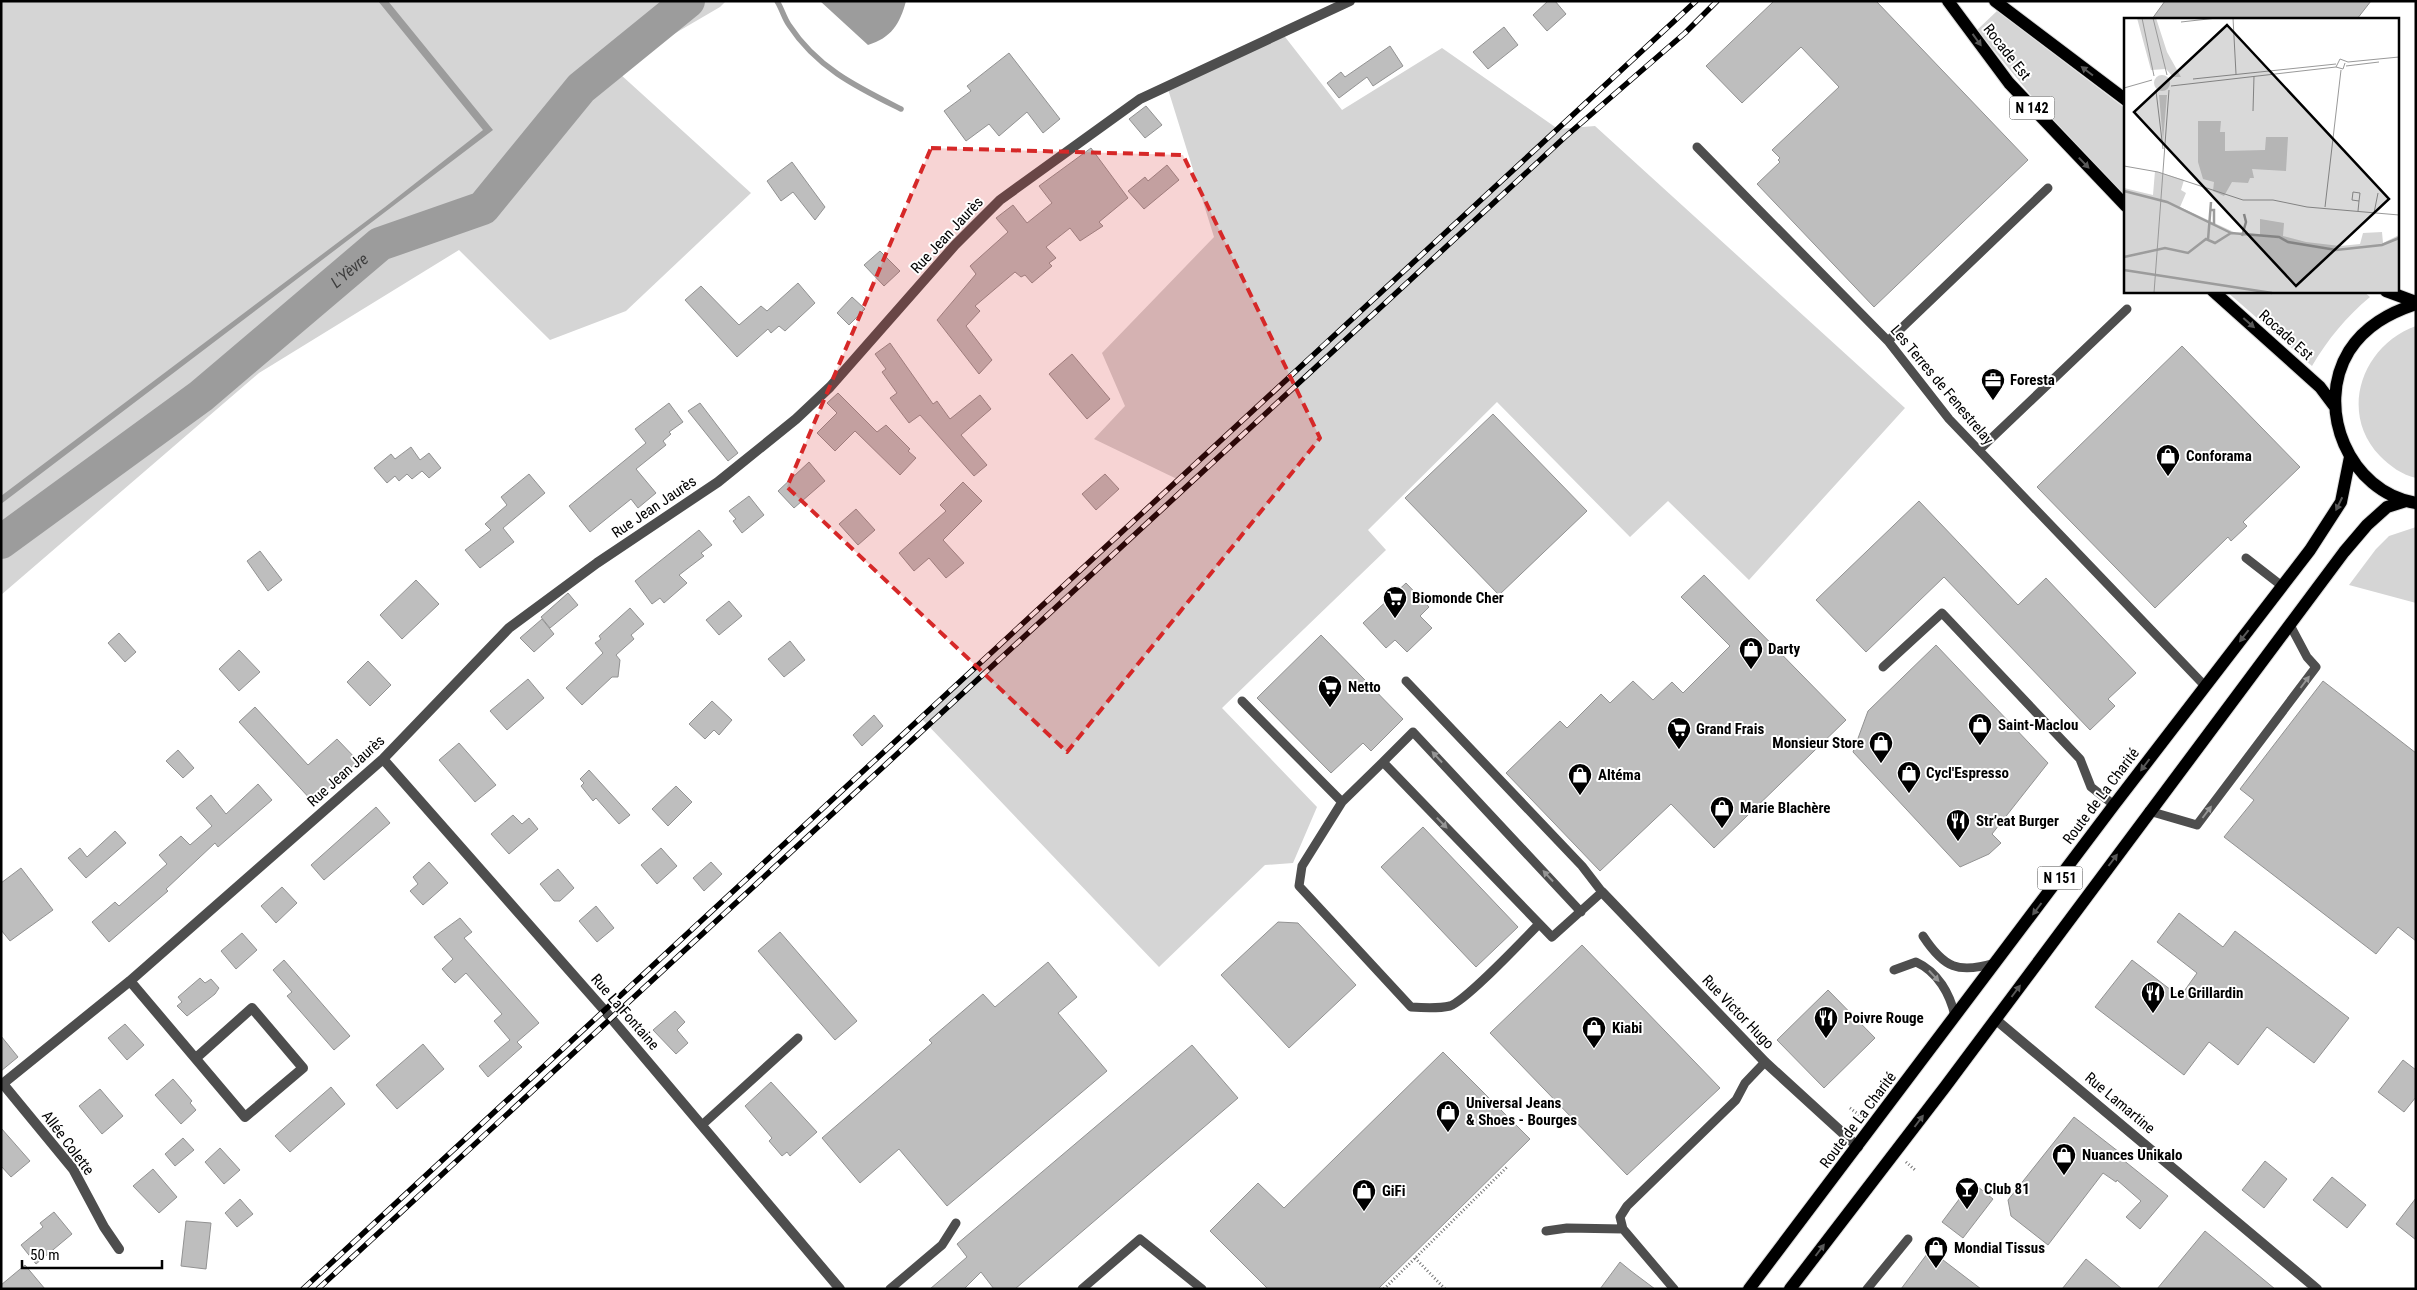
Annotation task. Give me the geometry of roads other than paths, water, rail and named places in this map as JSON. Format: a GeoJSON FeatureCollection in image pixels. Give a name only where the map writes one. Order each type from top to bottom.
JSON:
{"type":"FeatureCollection","features":[{"type":"Feature","properties":{"kind":"main road","name":"Rocade Est"},"geometry":{"type":"LineString","coordinates":[[1948,1],[2009,84],[2124,204]]}},
{"type":"Feature","properties":{"kind":"main road","name":"Rocade Est"},"geometry":{"type":"LineString","coordinates":[[1995,1],[2124,98]]}},
{"type":"Feature","properties":{"kind":"main road","name":"Rocade Est"},"geometry":{"type":"LineString","coordinates":[[2214,292],[2320,387],[2335,406]]}},
{"type":"Feature","properties":{"kind":"main road"},"geometry":{"type":"LineString","coordinates":[[2388,292],[2416,303]]}},
{"type":"Feature","properties":{"kind":"main road"},"geometry":{"type":"LineString","coordinates":[[2411,502],[2384,491],[2365,476],[2350,457],[2339,433],[2335,406],[2338,378],[2349,352],[2367,329],[2390,312],[2416,303]]}},
{"type":"Feature","properties":{"kind":"main road","name":"Route de La Charité"},"geometry":{"type":"LineString","coordinates":[[1749,1289],[1858,1148],[2114,804],[2310,550],[2341,502],[2350,457]]}},
{"type":"Feature","properties":{"kind":"main road","name":"N 151"},"geometry":{"type":"LineString","coordinates":[[1790,1289],[1995,1019],[2149,811],[2367,525],[2387,507],[2411,502]]}},
{"type":"Feature","properties":{"kind":"street","name":"Rue Jean Jaurès"},"geometry":{"type":"LineString","coordinates":[[2,1085],[130,981],[383,759],[509,628],[597,563],[718,482],[796,419],[830,387],[955,246],[1000,200],[1140,99],[1350,1]]}},
{"type":"Feature","properties":{"kind":"street","name":"Rue La Fontaine"},"geometry":{"type":"LineString","coordinates":[[383,759],[605,1011],[840,1289]]}},
{"type":"Feature","properties":{"kind":"street","name":"Rue Victor Hugo"},"geometry":{"type":"LineString","coordinates":[[1602,892],[1765,1062],[1858,1148]]}},
{"type":"Feature","properties":{"kind":"street"},"geometry":{"type":"LineString","coordinates":[[130,981],[245,1117],[303,1068],[252,1008],[196,1058]]}},
{"type":"Feature","properties":{"kind":"street","name":"Rue Lamartine"},"geometry":{"type":"LineString","coordinates":[[1995,1019],[2317,1289]]}},
{"type":"Feature","properties":{"kind":"street","name":"Allée Colette"},"geometry":{"type":"LineString","coordinates":[[2,1085],[72,1169],[104,1227],[119,1249]]}},
{"type":"Feature","properties":{"kind":"lane","name":"Les Terres de Fenestrelay"},"geometry":{"type":"LineString","coordinates":[[1697,147],[1888,341],[1949,419],[2205,686]]}},
{"type":"Feature","properties":{"kind":"lane"},"geometry":{"type":"LineString","coordinates":[[1888,341],[2048,188]]}},
{"type":"Feature","properties":{"kind":"lane"},"geometry":{"type":"LineString","coordinates":[[1979,450],[2127,310]]}},
{"type":"Feature","properties":{"kind":"lane"},"geometry":{"type":"LineString","coordinates":[[2246,558],[2282,586]]}},
{"type":"Feature","properties":{"kind":"lane"},"geometry":{"type":"LineString","coordinates":[[1883,667],[1942,613],[2080,759],[2091,787],[2114,804]]}},
{"type":"Feature","properties":{"kind":"lane"},"geometry":{"type":"LineString","coordinates":[[2149,811],[2197,825],[2316,667],[2308,657],[2290,625]]}},
{"type":"Feature","properties":{"kind":"lane"},"geometry":{"type":"LineString","coordinates":[[1383,762],[1552,937],[1602,892],[1582,866],[1406,681]]}},
{"type":"Feature","properties":{"kind":"lane"},"geometry":{"type":"LineString","coordinates":[[1242,701],[1342,802]]}},
{"type":"Feature","properties":{"kind":"lane"},"geometry":{"type":"LineString","coordinates":[[1540,924],[1478,984],[1452,1005],[1435,1008],[1411,1006],[1299,886],[1302,866],[1342,802],[1413,732],[1581,912]]}},
{"type":"Feature","properties":{"kind":"lane"},"geometry":{"type":"LineString","coordinates":[[1923,936],[1935,953],[1953,966],[1963,969],[1975,969],[1997,962]]}},
{"type":"Feature","properties":{"kind":"lane"},"geometry":{"type":"LineString","coordinates":[[1894,970],[1916,962],[1924,966],[1935,975],[1948,994],[1955,1016]]}},
{"type":"Feature","properties":{"kind":"lane"},"geometry":{"type":"LineString","coordinates":[[702,1125],[798,1038]]}},
{"type":"Feature","properties":{"kind":"lane"},"geometry":{"type":"LineString","coordinates":[[1674,1289],[1623,1229],[1620,1217],[1627,1206],[1736,1100],[1745,1083],[1765,1062]]}},
{"type":"Feature","properties":{"kind":"lane"},"geometry":{"type":"LineString","coordinates":[[890,1289],[942,1245],[956,1223]]}},
{"type":"Feature","properties":{"kind":"lane"},"geometry":{"type":"LineString","coordinates":[[1546,1231],[1567,1228],[1623,1229]]}},
{"type":"Feature","properties":{"kind":"lane"},"geometry":{"type":"LineString","coordinates":[[1082,1289],[1140,1239],[1202,1289]]}},
{"type":"Feature","properties":{"kind":"lane"},"geometry":{"type":"LineString","coordinates":[[1867,1289],[1908,1239]]}},
{"type":"Feature","properties":{"kind":"waterway","name":"L'Yèvre"},"geometry":{"type":"LineString","coordinates":[[1,542],[201,396],[380,244],[483,208],[581,88],[688,1]]}},
{"type":"Feature","properties":{"kind":"waterway"},"geometry":{"type":"LineString","coordinates":[[777,1],[787,22],[800,40],[825,65],[869,93],[901,109]]}},
{"type":"Feature","properties":{"kind":"railway"},"geometry":{"type":"LineString","coordinates":[[303,1289],[1696,1]]}},
{"type":"Feature","properties":{"kind":"railway"},"geometry":{"type":"LineString","coordinates":[[318,1289],[1565,137],[1685,33],[1717,1]]}},
{"type":"Feature","properties":{"kind":"place","name":"Foresta"},"geometry":{"type":"Point","coordinates":[1993,401]}},
{"type":"Feature","properties":{"kind":"place","name":"Conforama"},"geometry":{"type":"Point","coordinates":[2168,477]}},
{"type":"Feature","properties":{"kind":"place","name":"Biomonde Cher"},"geometry":{"type":"Point","coordinates":[1395,619]}},
{"type":"Feature","properties":{"kind":"place","name":"Darty"},"geometry":{"type":"Point","coordinates":[1751,670]}},
{"type":"Feature","properties":{"kind":"place","name":"Netto"},"geometry":{"type":"Point","coordinates":[1330,708]}},
{"type":"Feature","properties":{"kind":"place","name":"Saint-Maclou"},"geometry":{"type":"Point","coordinates":[1980,746]}},
{"type":"Feature","properties":{"kind":"place","name":"Grand Frais"},"geometry":{"type":"Point","coordinates":[1679,750]}},
{"type":"Feature","properties":{"kind":"place","name":"Monsieur Store"},"geometry":{"type":"Point","coordinates":[1881,764]}},
{"type":"Feature","properties":{"kind":"place","name":"Cycl'Espresso"},"geometry":{"type":"Point","coordinates":[1909,794]}},
{"type":"Feature","properties":{"kind":"place","name":"Altéma"},"geometry":{"type":"Point","coordinates":[1580,796]}},
{"type":"Feature","properties":{"kind":"place","name":"Marie Blachère"},"geometry":{"type":"Point","coordinates":[1722,829]}},
{"type":"Feature","properties":{"kind":"place","name":"Str’eat Burger"},"geometry":{"type":"Point","coordinates":[1958,842]}},
{"type":"Feature","properties":{"kind":"place","name":"Le Grillardin"},"geometry":{"type":"Point","coordinates":[2153,1014]}},
{"type":"Feature","properties":{"kind":"place","name":"Poivre Rouge"},"geometry":{"type":"Point","coordinates":[1826,1039]}},
{"type":"Feature","properties":{"kind":"place","name":"Kiabi"},"geometry":{"type":"Point","coordinates":[1594,1049]}},
{"type":"Feature","properties":{"kind":"place","name":"Universal Jeans & Shoes - Bourges"},"geometry":{"type":"Point","coordinates":[1448,1133]}},
{"type":"Feature","properties":{"kind":"place","name":"Nuances Unikalo"},"geometry":{"type":"Point","coordinates":[2064,1176]}},
{"type":"Feature","properties":{"kind":"place","name":"Club 81"},"geometry":{"type":"Point","coordinates":[1967,1210]}},
{"type":"Feature","properties":{"kind":"place","name":"GiFi"},"geometry":{"type":"Point","coordinates":[1364,1212]}},
{"type":"Feature","properties":{"kind":"place","name":"Mondial Tissus"},"geometry":{"type":"Point","coordinates":[1936,1269]}}]}
